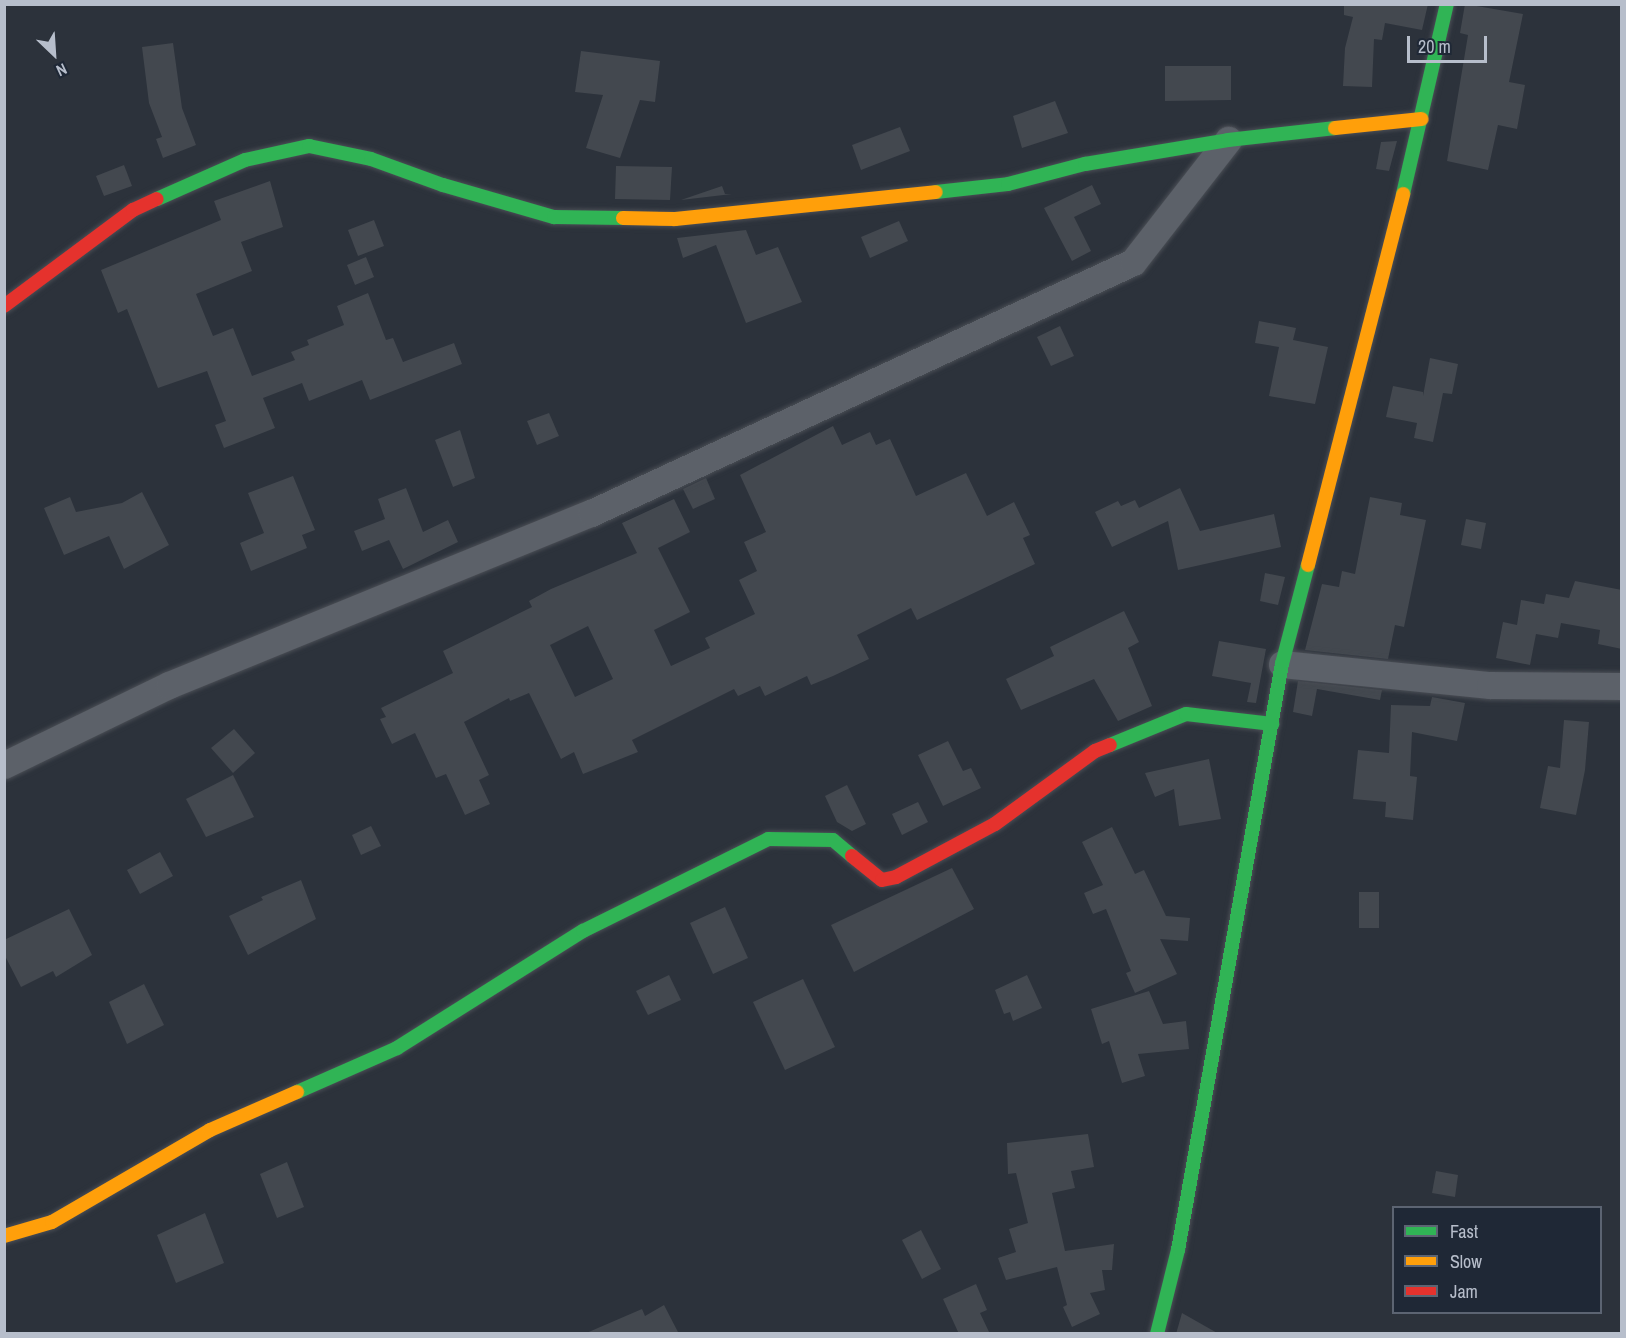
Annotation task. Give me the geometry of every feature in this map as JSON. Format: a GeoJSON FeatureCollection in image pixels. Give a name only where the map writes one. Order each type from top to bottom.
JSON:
{"type":"FeatureCollection","features":[{"type":"Feature","properties":{"kind":"street"},"geometry":{"type":"LineString","coordinates":[[1156,1334],[1178,1250],[1282,664],[1422,119],[1447,4]]}},
{"type":"Feature","properties":{"kind":"street"},"geometry":{"type":"LineString","coordinates":[[4,306],[133,210],[245,160],[309,146],[371,159],[443,185],[554,217],[675,219],[1008,184],[1085,164],[1228,140],[1422,119]]}},
{"type":"Feature","properties":{"kind":"street"},"geometry":{"type":"LineString","coordinates":[[4,765],[169,685],[591,513],[1133,262],[1228,140]]}},
{"type":"Feature","properties":{"kind":"street"},"geometry":{"type":"LineString","coordinates":[[1282,664],[1490,685],[1622,686]]}},
{"type":"Feature","properties":{"kind":"street"},"geometry":{"type":"LineString","coordinates":[[4,1236],[52,1222],[98,1199],[210,1130],[397,1048],[583,931],[768,839],[833,840],[882,880],[995,824],[1095,751],[1186,714],[1272,724]]}},
{"type":"Feature","properties":{"kind":"building"},"geometry":{"type":"Polygon","coordinates":[[[1344,4],[1428,4],[1422,30],[1385,23],[1382,40],[1374,39],[1372,87],[1343,86],[1345,48],[1353,17],[1344,15],[1344,4]]]}},
{"type":"Feature","properties":{"kind":"building"},"geometry":{"type":"Polygon","coordinates":[[[1465,4],[1523,14],[1509,82],[1525,85],[1517,129],[1498,125],[1488,170],[1447,161],[1468,35],[1460,33],[1465,4]]]}},
{"type":"Feature","properties":{"kind":"building"},"geometry":{"type":"Polygon","coordinates":[[[173,43],[182,108],[196,145],[163,158],[156,139],[162,137],[149,103],[142,47],[173,43]]]}},
{"type":"Feature","properties":{"kind":"building"},"geometry":{"type":"Polygon","coordinates":[[[581,51],[660,61],[655,102],[640,100],[620,158],[586,148],[603,95],[575,92],[581,51]]]}},
{"type":"Feature","properties":{"kind":"building"},"geometry":{"type":"Polygon","coordinates":[[[1165,66],[1231,66],[1231,100],[1165,101],[1165,66]]]}},
{"type":"Feature","properties":{"kind":"building"},"geometry":{"type":"Polygon","coordinates":[[[1055,101],[1068,133],[1022,148],[1013,116],[1055,101]]]}},
{"type":"Feature","properties":{"kind":"building"},"geometry":{"type":"Polygon","coordinates":[[[900,127],[910,151],[861,170],[852,145],[900,127]]]}},
{"type":"Feature","properties":{"kind":"building"},"geometry":{"type":"Polygon","coordinates":[[[1397,141],[1389,171],[1376,169],[1381,142],[1397,141]]]}},
{"type":"Feature","properties":{"kind":"building"},"geometry":{"type":"Polygon","coordinates":[[[124,165],[132,186],[104,196],[96,176],[124,165]]]}},
{"type":"Feature","properties":{"kind":"building"},"geometry":{"type":"Polygon","coordinates":[[[616,166],[672,167],[670,200],[615,199],[616,166]]]}},
{"type":"Feature","properties":{"kind":"building"},"geometry":{"type":"Polygon","coordinates":[[[270,181],[283,227],[241,242],[252,271],[196,294],[213,336],[233,328],[252,376],[295,360],[291,352],[309,345],[307,340],[344,325],[337,306],[368,293],[386,340],[393,338],[403,362],[454,343],[462,364],[370,400],[362,380],[309,401],[302,383],[263,398],[275,428],[224,448],[215,425],[226,421],[207,371],[158,388],[127,309],[118,313],[101,270],[221,220],[214,201],[270,181]]]}},
{"type":"Feature","properties":{"kind":"building"},"geometry":{"type":"Polygon","coordinates":[[[1092,185],[1101,204],[1074,217],[1091,251],[1072,261],[1044,208],[1092,185]]]}},
{"type":"Feature","properties":{"kind":"building"},"geometry":{"type":"Polygon","coordinates":[[[722,186],[725,194],[732,194],[681,200],[722,186]]]}},
{"type":"Feature","properties":{"kind":"building"},"geometry":{"type":"Polygon","coordinates":[[[374,220],[384,246],[358,256],[348,230],[374,220]]]}},
{"type":"Feature","properties":{"kind":"building"},"geometry":{"type":"Polygon","coordinates":[[[899,221],[908,241],[870,258],[861,237],[899,221]]]}},
{"type":"Feature","properties":{"kind":"building"},"geometry":{"type":"Polygon","coordinates":[[[746,230],[756,255],[778,247],[802,302],[746,323],[716,245],[683,258],[677,238],[746,230]]]}},
{"type":"Feature","properties":{"kind":"building"},"geometry":{"type":"Polygon","coordinates":[[[366,257],[374,277],[355,285],[347,265],[366,257]]]}},
{"type":"Feature","properties":{"kind":"building"},"geometry":{"type":"Polygon","coordinates":[[[1259,321],[1296,328],[1293,340],[1328,347],[1315,404],[1269,396],[1279,347],[1255,343],[1259,321]]]}},
{"type":"Feature","properties":{"kind":"building"},"geometry":{"type":"Polygon","coordinates":[[[1060,326],[1074,356],[1051,366],[1037,337],[1060,326]]]}},
{"type":"Feature","properties":{"kind":"building"},"geometry":{"type":"Polygon","coordinates":[[[1430,358],[1458,364],[1452,394],[1443,393],[1433,442],[1414,438],[1417,423],[1386,417],[1393,386],[1423,392],[1423,396],[1430,358]]]}},
{"type":"Feature","properties":{"kind":"building"},"geometry":{"type":"Polygon","coordinates":[[[549,413],[559,436],[537,445],[527,421],[549,413]]]}},
{"type":"Feature","properties":{"kind":"building"},"geometry":{"type":"Polygon","coordinates":[[[833,426],[842,445],[870,432],[876,445],[890,439],[916,496],[966,473],[987,516],[1014,502],[1030,535],[1023,538],[1035,564],[917,620],[911,608],[857,635],[869,659],[833,676],[811,685],[807,676],[765,696],[760,686],[738,696],[734,689],[632,740],[638,752],[583,774],[574,752],[561,759],[529,693],[510,701],[509,698],[464,722],[489,775],[479,780],[490,804],[465,815],[446,774],[436,778],[415,733],[392,744],[380,719],[386,717],[381,708],[453,673],[443,651],[532,607],[529,601],[551,589],[637,553],[622,523],[674,499],[690,532],[658,548],[690,612],[654,630],[671,666],[710,648],[705,638],[755,614],[739,580],[757,571],[744,542],[766,532],[740,475],[833,426]],[[588,626],[550,645],[575,697],[613,679],[588,626]]]}},
{"type":"Feature","properties":{"kind":"building"},"geometry":{"type":"Polygon","coordinates":[[[460,430],[475,478],[453,487],[435,440],[460,430]]]}},
{"type":"Feature","properties":{"kind":"building"},"geometry":{"type":"Polygon","coordinates":[[[293,476],[315,530],[302,535],[307,548],[251,571],[240,543],[264,533],[248,493],[293,476]]]}},
{"type":"Feature","properties":{"kind":"building"},"geometry":{"type":"Polygon","coordinates":[[[706,478],[715,499],[693,509],[683,489],[706,478]]]}},
{"type":"Feature","properties":{"kind":"building"},"geometry":{"type":"Polygon","coordinates":[[[406,488],[423,532],[448,520],[458,542],[403,569],[389,540],[362,551],[354,531],[385,519],[378,499],[406,488]]]}},
{"type":"Feature","properties":{"kind":"building"},"geometry":{"type":"Polygon","coordinates":[[[1180,488],[1200,531],[1274,514],[1281,547],[1178,570],[1168,521],[1112,547],[1095,512],[1118,501],[1121,506],[1135,500],[1139,508],[1180,488]]]}},
{"type":"Feature","properties":{"kind":"building"},"geometry":{"type":"Polygon","coordinates":[[[142,492],[169,545],[124,569],[109,536],[64,555],[44,508],[70,497],[76,512],[122,503],[142,492]]]}},
{"type":"Feature","properties":{"kind":"building"},"geometry":{"type":"Polygon","coordinates":[[[1370,497],[1402,503],[1400,515],[1426,520],[1404,627],[1395,625],[1388,659],[1305,650],[1322,584],[1339,587],[1342,571],[1355,574],[1370,497]]]}},
{"type":"Feature","properties":{"kind":"building"},"geometry":{"type":"Polygon","coordinates":[[[1466,519],[1486,523],[1481,549],[1461,545],[1466,519]]]}},
{"type":"Feature","properties":{"kind":"building"},"geometry":{"type":"Polygon","coordinates":[[[1265,573],[1285,577],[1278,605],[1260,601],[1265,573]]]}},
{"type":"Feature","properties":{"kind":"building"},"geometry":{"type":"Polygon","coordinates":[[[1575,581],[1622,590],[1622,649],[1598,644],[1600,630],[1561,623],[1558,638],[1536,634],[1530,665],[1496,658],[1503,622],[1517,625],[1521,600],[1544,604],[1546,594],[1569,598],[1575,581]]]}},
{"type":"Feature","properties":{"kind":"building"},"geometry":{"type":"Polygon","coordinates":[[[1124,611],[1139,642],[1128,648],[1152,706],[1118,721],[1094,679],[1021,710],[1006,679],[1054,656],[1050,647],[1124,611]]]}},
{"type":"Feature","properties":{"kind":"building"},"geometry":{"type":"Polygon","coordinates":[[[1219,641],[1266,649],[1256,703],[1247,702],[1251,683],[1212,676],[1219,641]]]}},
{"type":"Feature","properties":{"kind":"building"},"geometry":{"type":"Polygon","coordinates":[[[1298,681],[1382,690],[1380,700],[1317,689],[1312,716],[1293,712],[1298,681]]]}},
{"type":"Feature","properties":{"kind":"building"},"geometry":{"type":"Polygon","coordinates":[[[1432,697],[1465,703],[1457,741],[1412,732],[1410,776],[1417,777],[1413,820],[1385,817],[1386,802],[1353,799],[1358,750],[1389,753],[1391,705],[1430,706],[1432,697]]]}},
{"type":"Feature","properties":{"kind":"building"},"geometry":{"type":"Polygon","coordinates":[[[1564,720],[1589,722],[1585,770],[1576,815],[1540,808],[1548,766],[1560,768],[1564,720]]]}},
{"type":"Feature","properties":{"kind":"building"},"geometry":{"type":"Polygon","coordinates":[[[234,729],[255,753],[233,773],[211,748],[234,729]]]}},
{"type":"Feature","properties":{"kind":"building"},"geometry":{"type":"Polygon","coordinates":[[[948,741],[963,771],[971,768],[981,788],[943,806],[918,755],[948,741]]]}},
{"type":"Feature","properties":{"kind":"building"},"geometry":{"type":"Polygon","coordinates":[[[1209,759],[1221,819],[1179,826],[1174,789],[1155,797],[1145,773],[1209,759]]]}},
{"type":"Feature","properties":{"kind":"building"},"geometry":{"type":"Polygon","coordinates":[[[233,775],[254,817],[206,837],[186,799],[233,775]]]}},
{"type":"Feature","properties":{"kind":"building"},"geometry":{"type":"Polygon","coordinates":[[[847,785],[866,824],[852,831],[837,822],[825,796],[847,785]]]}},
{"type":"Feature","properties":{"kind":"building"},"geometry":{"type":"Polygon","coordinates":[[[918,802],[928,822],[902,835],[892,814],[918,802]]]}},
{"type":"Feature","properties":{"kind":"building"},"geometry":{"type":"Polygon","coordinates":[[[371,826],[381,846],[361,855],[352,835],[371,826]]]}},
{"type":"Feature","properties":{"kind":"building"},"geometry":{"type":"Polygon","coordinates":[[[1112,827],[1135,874],[1144,870],[1166,916],[1190,918],[1188,941],[1160,939],[1177,974],[1135,993],[1126,973],[1131,971],[1106,909],[1093,914],[1084,893],[1103,885],[1082,842],[1112,827]]]}},
{"type":"Feature","properties":{"kind":"building"},"geometry":{"type":"Polygon","coordinates":[[[160,852],[173,876],[140,894],[127,870],[160,852]]]}},
{"type":"Feature","properties":{"kind":"building"},"geometry":{"type":"Polygon","coordinates":[[[952,868],[974,909],[854,972],[831,925],[952,868]]]}},
{"type":"Feature","properties":{"kind":"building"},"geometry":{"type":"Polygon","coordinates":[[[301,880],[316,919],[248,955],[229,916],[263,900],[261,897],[301,880]]]}},
{"type":"Feature","properties":{"kind":"building"},"geometry":{"type":"Polygon","coordinates":[[[1359,892],[1379,892],[1379,928],[1359,928],[1359,892]]]}},
{"type":"Feature","properties":{"kind":"building"},"geometry":{"type":"Polygon","coordinates":[[[725,907],[748,958],[713,974],[690,923],[725,907]]]}},
{"type":"Feature","properties":{"kind":"building"},"geometry":{"type":"Polygon","coordinates":[[[69,909],[92,955],[56,977],[53,971],[21,987],[4,954],[4,940],[69,909]]]}},
{"type":"Feature","properties":{"kind":"building"},"geometry":{"type":"Polygon","coordinates":[[[669,975],[681,1000],[648,1015],[636,991],[669,975]]]}},
{"type":"Feature","properties":{"kind":"building"},"geometry":{"type":"Polygon","coordinates":[[[1027,975],[1042,1008],[1013,1021],[1010,1012],[1004,1014],[995,990],[1027,975]]]}},
{"type":"Feature","properties":{"kind":"building"},"geometry":{"type":"Polygon","coordinates":[[[803,979],[835,1047],[785,1070],[753,1002],[803,979]]]}},
{"type":"Feature","properties":{"kind":"building"},"geometry":{"type":"Polygon","coordinates":[[[144,984],[164,1025],[127,1044],[109,1002],[144,984]]]}},
{"type":"Feature","properties":{"kind":"building"},"geometry":{"type":"Polygon","coordinates":[[[1149,991],[1163,1024],[1186,1021],[1189,1049],[1138,1054],[1145,1076],[1122,1083],[1109,1041],[1102,1044],[1091,1009],[1149,991]]]}},
{"type":"Feature","properties":{"kind":"building"},"geometry":{"type":"Polygon","coordinates":[[[1088,1134],[1094,1167],[1071,1171],[1075,1188],[1052,1193],[1065,1251],[1114,1244],[1112,1270],[1102,1270],[1105,1290],[1090,1293],[1100,1314],[1072,1327],[1063,1307],[1067,1305],[1057,1267],[1006,1280],[998,1258],[1016,1252],[1009,1229],[1028,1223],[1016,1173],[1008,1174],[1007,1143],[1088,1134]]]}},
{"type":"Feature","properties":{"kind":"building"},"geometry":{"type":"Polygon","coordinates":[[[287,1162],[304,1207],[277,1218],[260,1174],[287,1162]]]}},
{"type":"Feature","properties":{"kind":"building"},"geometry":{"type":"Polygon","coordinates":[[[1436,1171],[1458,1175],[1455,1197],[1432,1193],[1436,1171]]]}},
{"type":"Feature","properties":{"kind":"building"},"geometry":{"type":"Polygon","coordinates":[[[205,1213],[224,1263],[176,1283],[157,1235],[205,1213]]]}},
{"type":"Feature","properties":{"kind":"building"},"geometry":{"type":"Polygon","coordinates":[[[921,1230],[941,1269],[922,1279],[902,1240],[921,1230]]]}},
{"type":"Feature","properties":{"kind":"building"},"geometry":{"type":"Polygon","coordinates":[[[976,1284],[987,1310],[980,1313],[990,1334],[959,1334],[943,1299],[976,1284]]]}},
{"type":"Feature","properties":{"kind":"building"},"geometry":{"type":"Polygon","coordinates":[[[664,1305],[679,1334],[584,1334],[642,1309],[645,1316],[664,1305]]]}},
{"type":"Feature","properties":{"kind":"building"},"geometry":{"type":"Polygon","coordinates":[[[1182,1313],[1219,1334],[1176,1334],[1182,1313]]]}},
{"type":"Feature","properties":{"kind":"traffic: fast"},"geometry":{"type":"LineString","coordinates":[[1403,194],[1447,4]]}},
{"type":"Feature","properties":{"kind":"traffic: fast"},"geometry":{"type":"LineString","coordinates":[[936,192],[1008,184],[1085,164],[1228,140],[1335,128]]}},
{"type":"Feature","properties":{"kind":"traffic: fast"},"geometry":{"type":"LineString","coordinates":[[157,199],[245,160],[309,146],[371,159],[443,185],[554,217],[623,218]]}},
{"type":"Feature","properties":{"kind":"traffic: fast"},"geometry":{"type":"LineString","coordinates":[[1157,1334],[1178,1250],[1282,664],[1308,565]]}},
{"type":"Feature","properties":{"kind":"traffic: fast"},"geometry":{"type":"LineString","coordinates":[[1110,745],[1186,714],[1272,724]]}},
{"type":"Feature","properties":{"kind":"traffic: fast"},"geometry":{"type":"LineString","coordinates":[[297,1092],[397,1048],[583,931],[768,839],[833,840],[852,856]]}},
{"type":"Feature","properties":{"kind":"traffic: slow"},"geometry":{"type":"LineString","coordinates":[[1335,128],[1422,119]]}},
{"type":"Feature","properties":{"kind":"traffic: slow"},"geometry":{"type":"LineString","coordinates":[[623,218],[675,219],[936,192]]}},
{"type":"Feature","properties":{"kind":"traffic: slow"},"geometry":{"type":"LineString","coordinates":[[1308,565],[1403,194]]}},
{"type":"Feature","properties":{"kind":"traffic: slow"},"geometry":{"type":"LineString","coordinates":[[4,1236],[52,1222],[210,1130],[297,1092]]}},
{"type":"Feature","properties":{"kind":"traffic: jam"},"geometry":{"type":"LineString","coordinates":[[4,306],[133,210],[157,199]]}},
{"type":"Feature","properties":{"kind":"traffic: jam"},"geometry":{"type":"LineString","coordinates":[[852,856],[882,880],[896,877],[995,824],[1095,751],[1110,745]]}}]}
